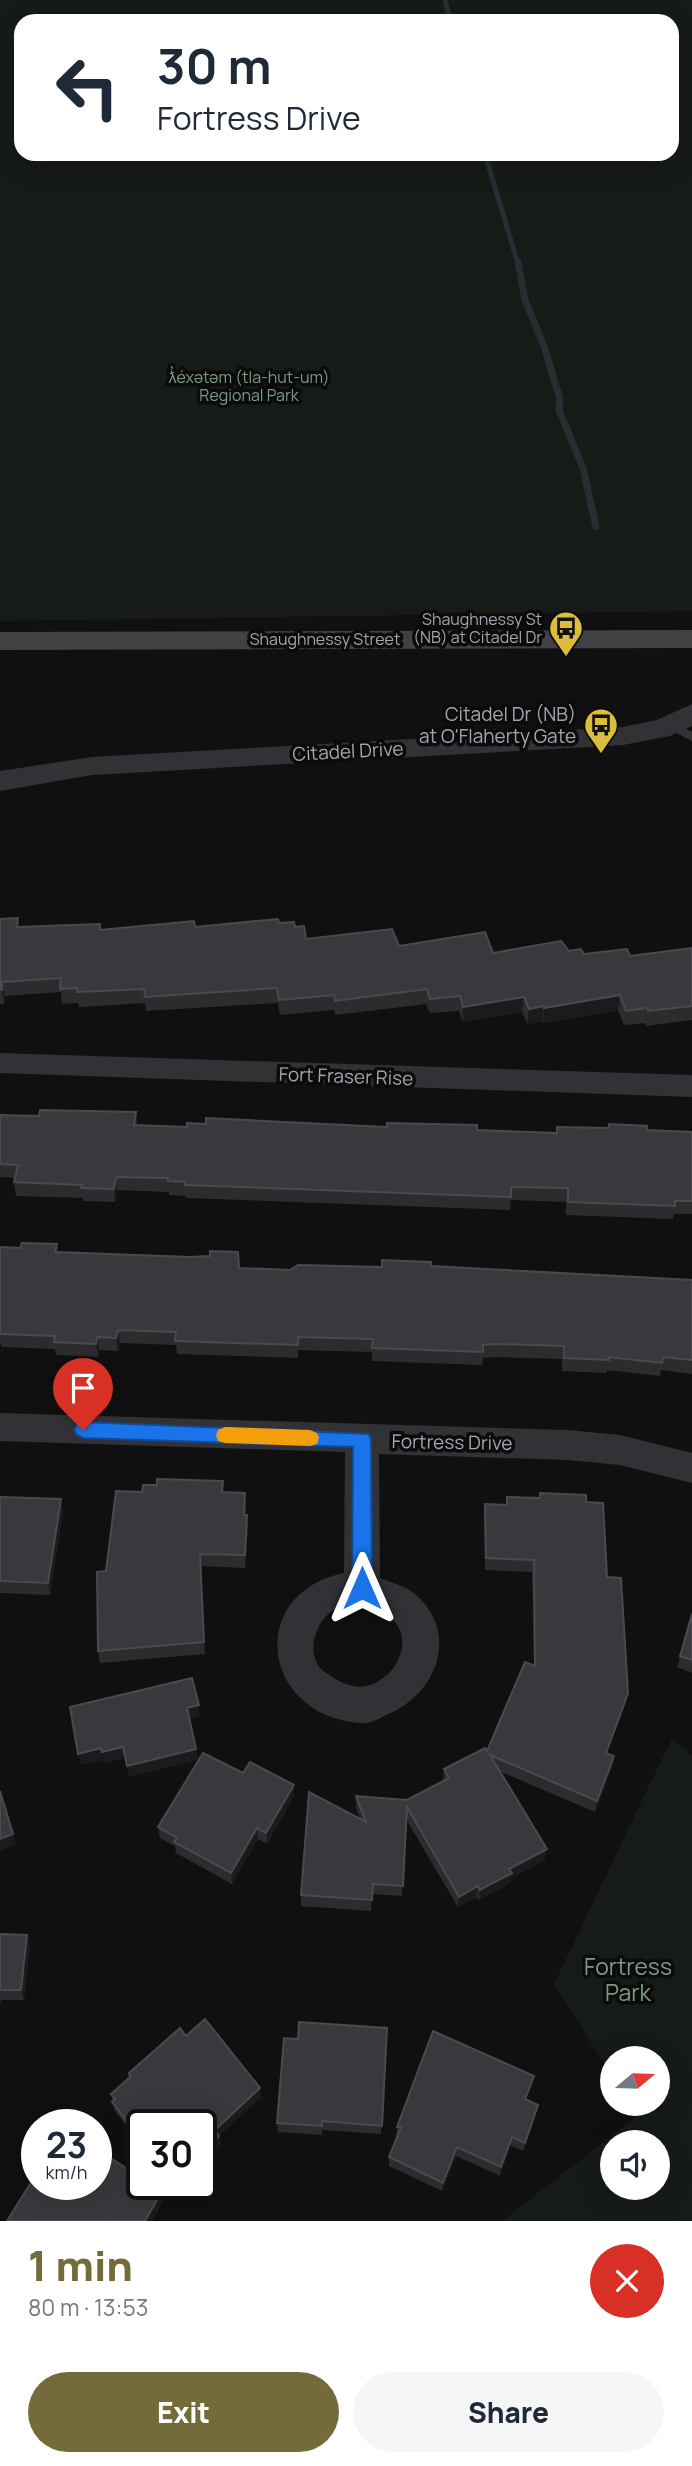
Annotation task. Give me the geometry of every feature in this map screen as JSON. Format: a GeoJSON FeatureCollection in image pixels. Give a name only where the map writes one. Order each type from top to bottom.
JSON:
{"type":"FeatureCollection","features":[{"type":"Feature","properties":{"kind":"main road","name":"Shaughnessy Street"},"geometry":{"type":"LineString","coordinates":[[0,641],[692,639]]}},
{"type":"Feature","properties":{"kind":"street","name":"Citadel Drive"},"geometry":{"type":"LineString","coordinates":[[0,781],[92,766],[623,736],[685,725]]}},
{"type":"Feature","properties":{"kind":"street","name":"Fort Fraser Rise"},"geometry":{"type":"LineString","coordinates":[[0,1063],[692,1086]]}},
{"type":"Feature","properties":{"kind":"street","name":"Fortress Drive"},"geometry":{"type":"LineString","coordinates":[[0,1427],[594,1447],[646,1455],[692,1468]]}},
{"type":"Feature","properties":{"kind":"street"},"geometry":{"type":"LineString","coordinates":[[362,1440],[362,1588]]}},
{"type":"Feature","properties":{"kind":"green space","name":"ƛ̓éxətəm (tla-hut-um) Regional Park"},"geometry":{"type":"Polygon","coordinates":[[[0,0],[692,0],[692,611],[0,621],[0,0]]]}},
{"type":"Feature","properties":{"kind":"green space","name":"Fortress Park"},"geometry":{"type":"Polygon","coordinates":[[[672,1738],[692,1756],[692,2221],[502,2221],[600,2145],[600,2200],[670,2200],[670,2130],[619,2130],[637,2116],[670,2116],[670,2046],[600,2046],[600,2057],[554,1984],[672,1738]]]}},
{"type":"Feature","properties":{"kind":"building"},"geometry":{"type":"Polygon","coordinates":[[[18,918],[17,927],[100,924],[100,930],[194,921],[195,927],[278,919],[279,923],[294,922],[295,927],[304,926],[306,939],[392,929],[399,946],[485,932],[493,953],[561,941],[569,951],[581,949],[584,954],[627,949],[630,956],[692,948],[692,1006],[626,1011],[620,995],[544,1008],[529,1009],[524,997],[463,1007],[460,996],[430,999],[427,989],[335,1001],[334,995],[279,1000],[277,988],[145,997],[144,989],[77,992],[77,988],[60,989],[61,978],[2,982],[0,990],[0,919],[18,918]]]}},
{"type":"Feature","properties":{"kind":"building"},"geometry":{"type":"Polygon","coordinates":[[[40,1110],[136,1112],[134,1125],[187,1127],[187,1123],[206,1124],[206,1118],[387,1127],[387,1123],[477,1125],[477,1130],[557,1133],[557,1127],[609,1128],[609,1124],[647,1126],[647,1130],[692,1132],[692,1201],[675,1201],[675,1206],[568,1202],[568,1188],[511,1187],[511,1197],[185,1185],[185,1182],[168,1181],[168,1178],[116,1177],[114,1189],[14,1182],[18,1165],[0,1164],[0,1115],[39,1116],[40,1110]]]}},
{"type":"Feature","properties":{"kind":"building"},"geometry":{"type":"Polygon","coordinates":[[[22,1243],[57,1244],[55,1252],[190,1257],[210,1256],[210,1251],[238,1252],[239,1268],[290,1270],[298,1265],[382,1267],[382,1260],[431,1262],[431,1266],[692,1280],[692,1360],[663,1357],[662,1363],[609,1357],[609,1360],[564,1358],[564,1346],[496,1344],[483,1345],[483,1352],[372,1348],[373,1339],[298,1337],[298,1345],[175,1341],[176,1332],[118,1330],[116,1338],[97,1337],[96,1344],[54,1342],[55,1336],[0,1334],[0,1247],[20,1248],[22,1243]]]}},
{"type":"Feature","properties":{"kind":"building"},"geometry":{"type":"Polygon","coordinates":[[[157,1479],[223,1481],[222,1492],[245,1493],[245,1555],[200,1554],[204,1642],[98,1651],[97,1572],[106,1571],[116,1491],[142,1492],[143,1485],[157,1485],[157,1479]]]}},
{"type":"Feature","properties":{"kind":"building"},"geometry":{"type":"Polygon","coordinates":[[[540,1493],[586,1495],[586,1502],[603,1503],[607,1577],[621,1578],[628,1693],[606,1753],[614,1756],[597,1801],[490,1755],[547,1849],[509,1869],[512,1873],[480,1890],[478,1886],[459,1897],[407,1807],[403,1886],[373,1884],[372,1900],[301,1895],[309,1792],[366,1822],[356,1796],[407,1800],[449,1778],[444,1769],[485,1748],[487,1751],[525,1662],[535,1666],[534,1560],[486,1558],[485,1504],[507,1505],[507,1497],[540,1498],[540,1493]]]}},
{"type":"Feature","properties":{"kind":"building"},"geometry":{"type":"Polygon","coordinates":[[[0,1497],[61,1499],[48,1583],[0,1581],[0,1497]]]}},
{"type":"Feature","properties":{"kind":"building"},"geometry":{"type":"Polygon","coordinates":[[[692,1614],[692,1660],[680,1656],[692,1614]]]}},
{"type":"Feature","properties":{"kind":"building"},"geometry":{"type":"Polygon","coordinates":[[[192,1678],[199,1705],[187,1708],[196,1749],[127,1766],[123,1747],[102,1752],[101,1748],[78,1754],[70,1707],[192,1678]]]}},
{"type":"Feature","properties":{"kind":"building"},"geometry":{"type":"Polygon","coordinates":[[[203,1753],[243,1773],[250,1762],[294,1785],[266,1833],[257,1828],[231,1873],[174,1842],[177,1838],[158,1827],[203,1753]]]}},
{"type":"Feature","properties":{"kind":"building"},"geometry":{"type":"Polygon","coordinates":[[[0,1791],[13,1834],[0,1839],[0,1791]]]}},
{"type":"Feature","properties":{"kind":"building"},"geometry":{"type":"Polygon","coordinates":[[[0,1934],[27,1935],[21,1990],[0,1990],[0,1934]]]}},
{"type":"Feature","properties":{"kind":"building"},"geometry":{"type":"Polygon","coordinates":[[[205,2019],[260,2088],[217,2128],[217,2109],[126,2109],[126,2120],[112,2102],[115,2099],[111,2094],[130,2077],[129,2073],[180,2028],[186,2036],[205,2019]]]}},
{"type":"Feature","properties":{"kind":"building"},"geometry":{"type":"Polygon","coordinates":[[[299,2022],[387,2028],[382,2126],[322,2121],[322,2126],[277,2123],[284,2038],[298,2039],[299,2022]]]}},
{"type":"Feature","properties":{"kind":"building"},"geometry":{"type":"Polygon","coordinates":[[[433,2031],[534,2076],[525,2099],[538,2105],[525,2143],[512,2137],[501,2167],[457,2147],[443,2183],[389,2157],[401,2127],[397,2127],[433,2031]]]}},
{"type":"Feature","properties":{"kind":"building"},"geometry":{"type":"Polygon","coordinates":[[[112,2159],[126,2168],[126,2200],[157,2200],[145,2221],[7,2221],[21,2199],[112,2200],[112,2159]]]}},
{"type":"Feature","properties":{"kind":"waterway"},"geometry":{"type":"LineString","coordinates":[[445,0],[448,14]]}},
{"type":"Feature","properties":{"kind":"waterway"},"geometry":{"type":"LineString","coordinates":[[487,161],[518,264]]}},
{"type":"Feature","properties":{"kind":"waterway"},"geometry":{"type":"LineString","coordinates":[[518,262],[525,300],[544,346],[560,399],[559,410],[583,468],[596,527]]}},
{"type":"Feature","properties":{"kind":"slow traffic"},"geometry":{"type":"LineString","coordinates":[[225,1435],[310,1438]]}},
{"type":"Feature","properties":{"kind":"place","name":"Shaughnessy St (NB) at Citadel Dr"},"geometry":{"type":"Point","coordinates":[566,658]}},
{"type":"Feature","properties":{"kind":"place","name":"Citadel Dr (NB) at O'Flaherty Gate"},"geometry":{"type":"Point","coordinates":[601,755]}},
{"type":"Feature","properties":{"kind":"route"},"geometry":{"type":"LineString","coordinates":[[83,1430],[362,1440],[362,1588]]}}]}
